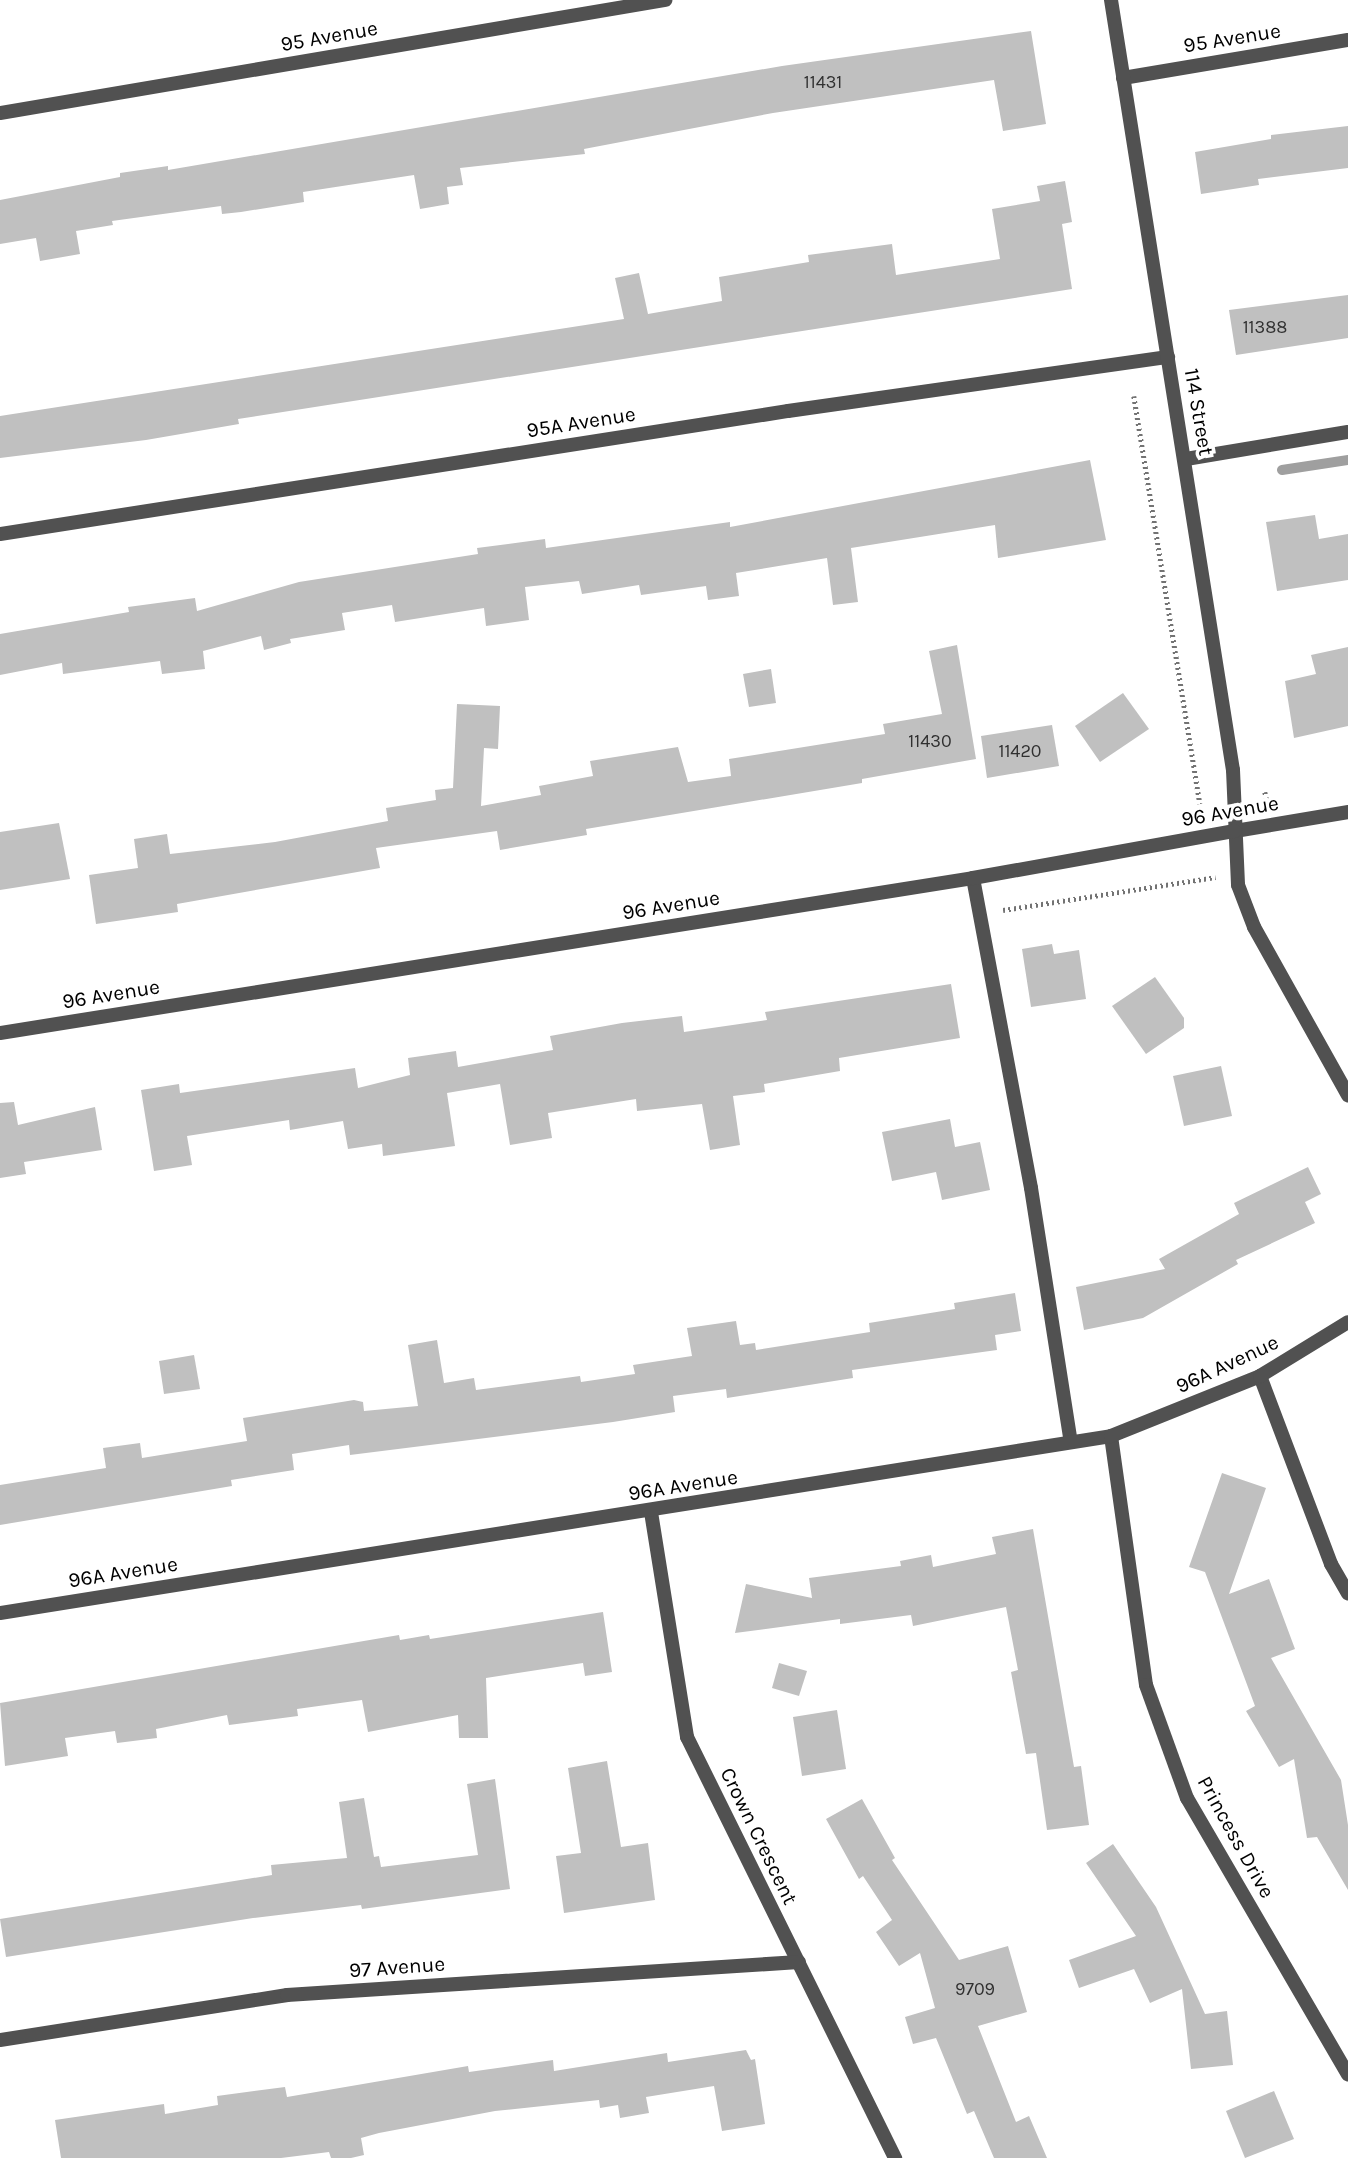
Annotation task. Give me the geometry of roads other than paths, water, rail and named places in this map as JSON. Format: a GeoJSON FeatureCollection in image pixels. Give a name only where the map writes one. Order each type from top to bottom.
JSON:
{"type":"FeatureCollection","features":[{"type":"Feature","properties":{"kind":"street","name":"95 Avenue"},"geometry":{"type":"LineString","coordinates":[[0,113],[665,0]]}},
{"type":"Feature","properties":{"kind":"street","name":"114 Street"},"geometry":{"type":"LineString","coordinates":[[1111,0],[1186,459],[1233,770],[1236,872],[1254,927],[1348,1095]]}},
{"type":"Feature","properties":{"kind":"street","name":"95 Avenue"},"geometry":{"type":"LineString","coordinates":[[1123,78],[1348,40]]}},
{"type":"Feature","properties":{"kind":"street","name":"95A Avenue"},"geometry":{"type":"LineString","coordinates":[[0,534],[788,411],[1168,357]]}},
{"type":"Feature","properties":{"kind":"street"},"geometry":{"type":"LineString","coordinates":[[1186,459],[1348,432]]}},
{"type":"Feature","properties":{"kind":"street","name":"96 Avenue"},"geometry":{"type":"LineString","coordinates":[[0,1033],[973,878],[1348,812]]}},
{"type":"Feature","properties":{"kind":"street"},"geometry":{"type":"LineString","coordinates":[[973,878],[1031,1188],[1071,1441]]}},
{"type":"Feature","properties":{"kind":"street","name":"96A Avenue"},"geometry":{"type":"LineString","coordinates":[[0,1613],[652,1512],[1111,1436],[1260,1376],[1348,1322]]}},
{"type":"Feature","properties":{"kind":"street"},"geometry":{"type":"LineString","coordinates":[[1260,1376],[1331,1564],[1348,1594]]}},
{"type":"Feature","properties":{"kind":"street","name":"Princess Drive"},"geometry":{"type":"LineString","coordinates":[[1111,1436],[1146,1685],[1187,1798],[1348,2074]]}},
{"type":"Feature","properties":{"kind":"street","name":"Crown Crescent"},"geometry":{"type":"LineString","coordinates":[[652,1512],[687,1737],[895,2158]]}},
{"type":"Feature","properties":{"kind":"street","name":"97 Avenue"},"geometry":{"type":"LineString","coordinates":[[0,2040],[286,1995],[799,1962]]}},
{"type":"Feature","properties":{"kind":"waterway"},"geometry":{"type":"LineString","coordinates":[[1282,470],[1348,460]]}}]}
